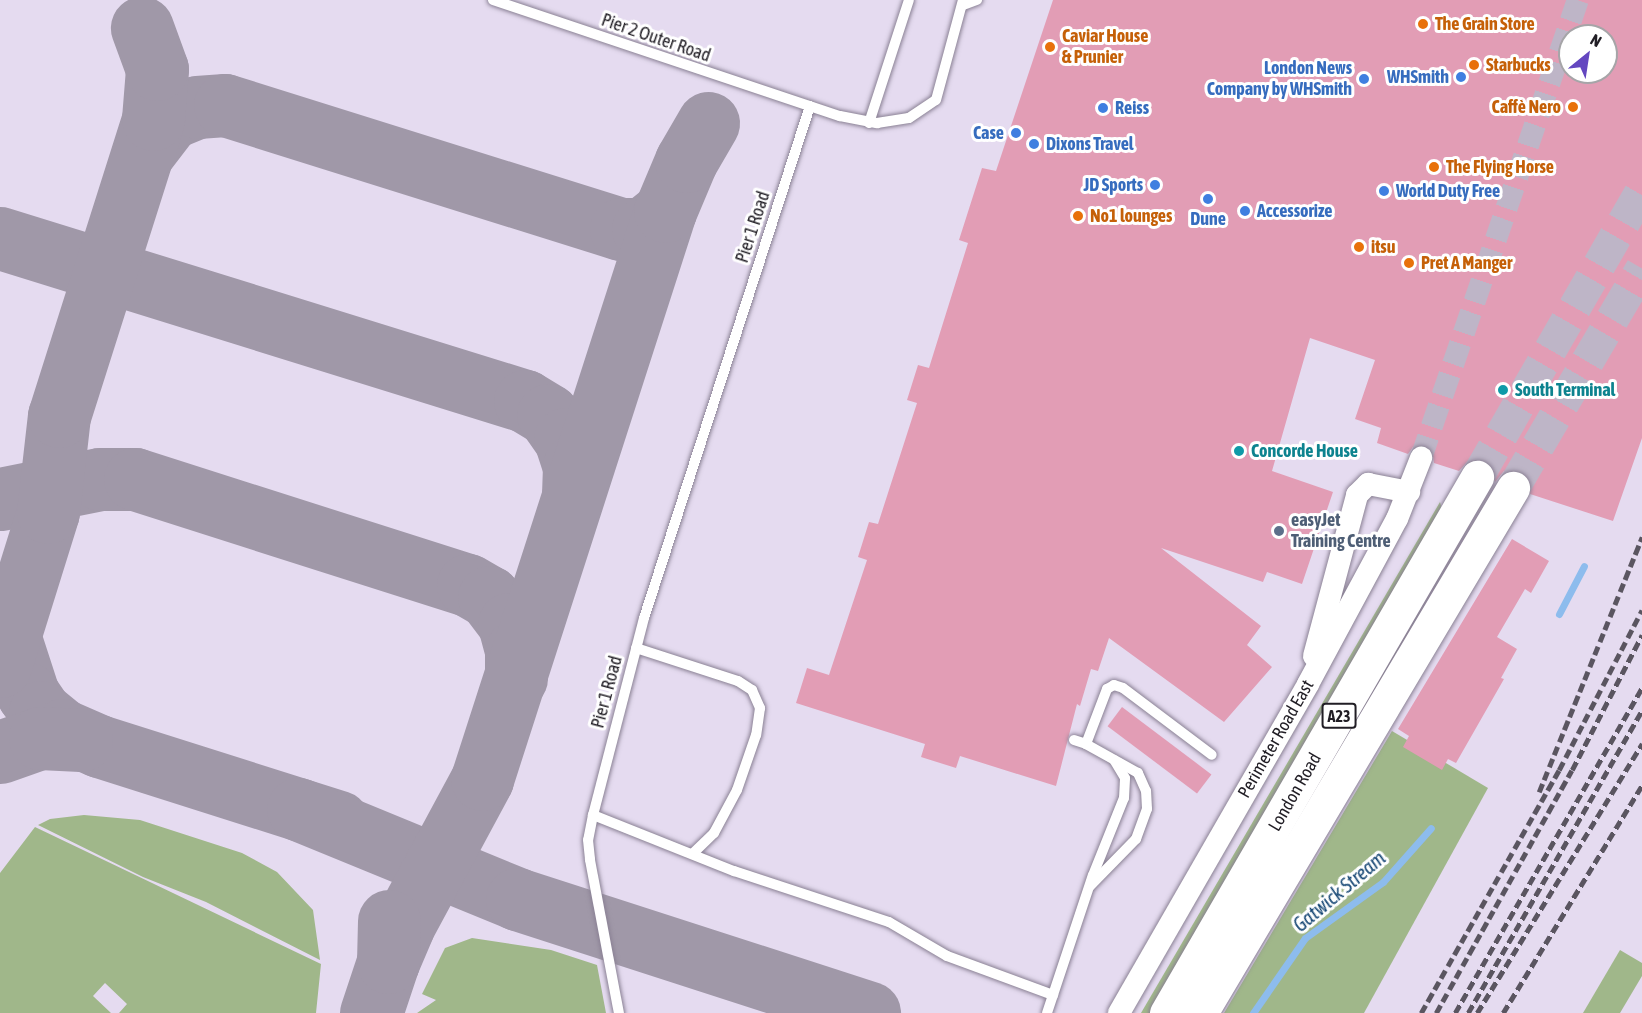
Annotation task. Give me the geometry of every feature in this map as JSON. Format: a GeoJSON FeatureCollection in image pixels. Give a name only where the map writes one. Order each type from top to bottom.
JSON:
{"type":"FeatureCollection","features":[{"type":"Feature","properties":{"kind":"main road","name":"London Road"},"geometry":{"type":"LineString","coordinates":[[1166,1013],[1477,477]]}},
{"type":"Feature","properties":{"kind":"main road","name":"London Road"},"geometry":{"type":"LineString","coordinates":[[1201,1013],[1513,488]]}},
{"type":"Feature","properties":{"kind":"street","name":"Perimeter Road East"},"geometry":{"type":"LineString","coordinates":[[1119,1013],[1308,684],[1409,492],[1421,458]]}},
{"type":"Feature","properties":{"kind":"street"},"geometry":{"type":"LineString","coordinates":[[1308,684],[1358,495],[1368,484],[1409,492]]}},
{"type":"Feature","properties":{"kind":"lane","name":"Pier 2 Outer Road"},"geometry":{"type":"LineString","coordinates":[[493,0],[810,106],[869,123]]}},
{"type":"Feature","properties":{"kind":"lane"},"geometry":{"type":"LineString","coordinates":[[909,0],[869,123],[909,118],[936,100],[963,3],[977,0]]}},
{"type":"Feature","properties":{"kind":"lane","name":"Pier 1 Road"},"geometry":{"type":"LineString","coordinates":[[619,1013],[590,860],[588,840],[593,815],[636,648],[810,106]]}},
{"type":"Feature","properties":{"kind":"lane"},"geometry":{"type":"LineString","coordinates":[[636,648],[738,681],[752,690],[760,708],[756,735],[737,790],[714,833],[692,854]]}},
{"type":"Feature","properties":{"kind":"lane"},"geometry":{"type":"LineString","coordinates":[[1091,746],[1104,693],[1114,685],[1212,755]]}},
{"type":"Feature","properties":{"kind":"lane"},"geometry":{"type":"LineString","coordinates":[[1074,740],[1091,746],[1138,773],[1146,791],[1147,809],[1136,838],[1090,886]]}},
{"type":"Feature","properties":{"kind":"lane"},"geometry":{"type":"LineString","coordinates":[[1047,1013],[1090,886],[1122,806],[1126,784],[1119,765],[1091,746]]}},
{"type":"Feature","properties":{"kind":"lane"},"geometry":{"type":"LineString","coordinates":[[593,815],[692,854],[889,922],[947,956],[1053,994]]}},
{"type":"Feature","properties":{"kind":"green space"},"geometry":{"type":"Polygon","coordinates":[[[1440,502],[1442,509],[1152,1013],[1141,1013],[1440,502]]]}},
{"type":"Feature","properties":{"kind":"green space"},"geometry":{"type":"Polygon","coordinates":[[[1392,731],[1488,788],[1364,1013],[1224,1013],[1392,731]]]}},
{"type":"Feature","properties":{"kind":"green space"},"geometry":{"type":"Polygon","coordinates":[[[84,815],[140,820],[242,853],[277,872],[313,910],[320,960],[206,902],[143,877],[38,825],[50,819],[84,815]]]}},
{"type":"Feature","properties":{"kind":"green space"},"geometry":{"type":"Polygon","coordinates":[[[35,827],[321,964],[316,1013],[119,1013],[127,1004],[105,983],[93,996],[111,1013],[0,1013],[0,873],[35,827]]]}},
{"type":"Feature","properties":{"kind":"green space"},"geometry":{"type":"Polygon","coordinates":[[[472,938],[551,950],[597,965],[606,1013],[417,1013],[436,1000],[422,994],[445,948],[472,938]]]}},
{"type":"Feature","properties":{"kind":"green space"},"geometry":{"type":"Polygon","coordinates":[[[1620,950],[1642,963],[1642,976],[1620,1013],[1583,1013],[1620,950]]]}},
{"type":"Feature","properties":{"kind":"building","name":"South Terminal"},"geometry":{"type":"Polygon","coordinates":[[[1053,0],[1642,0],[1642,438],[1613,521],[1530,494],[1530,479],[1522,472],[1504,471],[1495,482],[1493,468],[1486,461],[1468,461],[1459,471],[1434,463],[1432,450],[1425,445],[1413,447],[1408,454],[1377,443],[1381,428],[1355,419],[1375,360],[1310,338],[1272,471],[1333,492],[1302,584],[1267,572],[1263,582],[1161,548],[1261,626],[1247,645],[1272,667],[1224,722],[1109,638],[1098,671],[1091,669],[1080,706],[1077,704],[1056,786],[960,756],[956,768],[921,757],[925,744],[796,703],[807,668],[829,675],[867,560],[858,557],[869,522],[878,524],[917,403],[907,400],[918,365],[929,368],[968,243],[959,240],[982,168],[996,171],[1053,0]]]}},
{"type":"Feature","properties":{"kind":"building"},"geometry":{"type":"Polygon","coordinates":[[[1512,539],[1549,561],[1531,593],[1525,589],[1497,637],[1517,649],[1501,678],[1504,679],[1456,763],[1448,759],[1442,770],[1403,747],[1409,736],[1398,729],[1512,539]]]}},
{"type":"Feature","properties":{"kind":"building"},"geometry":{"type":"Polygon","coordinates":[[[1122,707],[1211,774],[1197,794],[1108,726],[1122,707]]]}},
{"type":"Feature","properties":{"kind":"waterway","name":"Gatwick Stream"},"geometry":{"type":"LineString","coordinates":[[1559,614],[1584,566]]}},
{"type":"Feature","properties":{"kind":"waterway","name":"Gatwick Stream"},"geometry":{"type":"LineString","coordinates":[[1253,1013],[1305,938],[1383,882],[1431,828]]}},
{"type":"Feature","properties":{"kind":"taxiway"},"geometry":{"type":"LineString","coordinates":[[0,666],[48,512],[59,416],[153,119],[157,69],[142,28]]}},
{"type":"Feature","properties":{"kind":"taxiway"},"geometry":{"type":"LineString","coordinates":[[143,153],[170,118],[197,107],[225,105],[621,229],[643,229],[665,211]]}},
{"type":"Feature","properties":{"kind":"taxiway"},"geometry":{"type":"LineString","coordinates":[[388,962],[403,926],[482,779],[665,211],[686,161],[708,123]]}},
{"type":"Feature","properties":{"kind":"taxiway"},"geometry":{"type":"LineString","coordinates":[[0,238],[525,401],[548,415],[565,439],[574,466],[573,494]]}},
{"type":"Feature","properties":{"kind":"taxiway"},"geometry":{"type":"LineString","coordinates":[[0,499],[100,479],[135,479],[468,585],[489,597],[509,624],[516,651],[516,678]]}},
{"type":"Feature","properties":{"kind":"taxiway"},"geometry":{"type":"LineString","coordinates":[[3,617],[28,694],[40,712],[62,730],[99,746],[338,822]]}},
{"type":"Feature","properties":{"kind":"taxiway"},"geometry":{"type":"LineString","coordinates":[[0,752],[40,738],[81,740]]}},
{"type":"Feature","properties":{"kind":"taxiway"},"geometry":{"type":"LineString","coordinates":[[298,809],[517,899],[869,1013]]}},
{"type":"Feature","properties":{"kind":"taxiway"},"geometry":{"type":"LineString","coordinates":[[371,1013],[388,962],[389,921]]}},
{"type":"Feature","properties":{"kind":"tunnel"},"geometry":{"type":"LineString","coordinates":[[1421,458],[1578,0]]}},
{"type":"Feature","properties":{"kind":"tunnel"},"geometry":{"type":"LineString","coordinates":[[1477,477],[1642,190]]}},
{"type":"Feature","properties":{"kind":"tunnel"},"geometry":{"type":"LineString","coordinates":[[1513,488],[1642,268]]}},
{"type":"Feature","properties":{"kind":"railway"},"geometry":{"type":"LineString","coordinates":[[1539,792],[1642,537]]}},
{"type":"Feature","properties":{"kind":"railway"},"geometry":{"type":"LineString","coordinates":[[1421,1013],[1559,770],[1642,610]]}},
{"type":"Feature","properties":{"kind":"railway"},"geometry":{"type":"LineString","coordinates":[[1436,1013],[1572,770],[1642,635]]}},
{"type":"Feature","properties":{"kind":"railway"},"geometry":{"type":"LineString","coordinates":[[1455,1013],[1642,688]]}},
{"type":"Feature","properties":{"kind":"railway"},"geometry":{"type":"LineString","coordinates":[[1468,1013],[1642,711]]}},
{"type":"Feature","properties":{"kind":"railway"},"geometry":{"type":"LineString","coordinates":[[1477,1013],[1642,744]]}},
{"type":"Feature","properties":{"kind":"railway"},"geometry":{"type":"LineString","coordinates":[[1503,1013],[1642,785]]}},
{"type":"Feature","properties":{"kind":"place","name":"The Grain Store"},"geometry":{"type":"Point","coordinates":[1423,24]}},
{"type":"Feature","properties":{"kind":"place","name":"Caviar House & Prunier"},"geometry":{"type":"Point","coordinates":[1050,47]}},
{"type":"Feature","properties":{"kind":"place","name":"Starbucks"},"geometry":{"type":"Point","coordinates":[1474,65]}},
{"type":"Feature","properties":{"kind":"place","name":"WHSmith"},"geometry":{"type":"Point","coordinates":[1461,77]}},
{"type":"Feature","properties":{"kind":"place","name":"London News Company by WHSmith"},"geometry":{"type":"Point","coordinates":[1364,79]}},
{"type":"Feature","properties":{"kind":"place","name":"Caffè Nero"},"geometry":{"type":"Point","coordinates":[1573,107]}},
{"type":"Feature","properties":{"kind":"place","name":"Reiss"},"geometry":{"type":"Point","coordinates":[1103,108]}},
{"type":"Feature","properties":{"kind":"place","name":"Case"},"geometry":{"type":"Point","coordinates":[1016,133]}},
{"type":"Feature","properties":{"kind":"place","name":"Dixons Travel"},"geometry":{"type":"Point","coordinates":[1034,144]}},
{"type":"Feature","properties":{"kind":"place","name":"The Flying Horse"},"geometry":{"type":"Point","coordinates":[1434,167]}},
{"type":"Feature","properties":{"kind":"place","name":"JD Sports"},"geometry":{"type":"Point","coordinates":[1155,185]}},
{"type":"Feature","properties":{"kind":"place","name":"World Duty Free"},"geometry":{"type":"Point","coordinates":[1384,191]}},
{"type":"Feature","properties":{"kind":"place","name":"Dune"},"geometry":{"type":"Point","coordinates":[1208,199]}},
{"type":"Feature","properties":{"kind":"place","name":"Accessorize"},"geometry":{"type":"Point","coordinates":[1245,211]}},
{"type":"Feature","properties":{"kind":"place","name":"No1 lounges"},"geometry":{"type":"Point","coordinates":[1078,216]}},
{"type":"Feature","properties":{"kind":"place","name":"itsu"},"geometry":{"type":"Point","coordinates":[1359,247]}},
{"type":"Feature","properties":{"kind":"place","name":"Pret A Manger"},"geometry":{"type":"Point","coordinates":[1409,263]}},
{"type":"Feature","properties":{"kind":"place","name":"South Terminal"},"geometry":{"type":"Point","coordinates":[1503,390]}},
{"type":"Feature","properties":{"kind":"place","name":"Concorde House"},"geometry":{"type":"Point","coordinates":[1239,451]}},
{"type":"Feature","properties":{"kind":"place","name":"easyJet Training Centre"},"geometry":{"type":"Point","coordinates":[1279,531]}}]}
